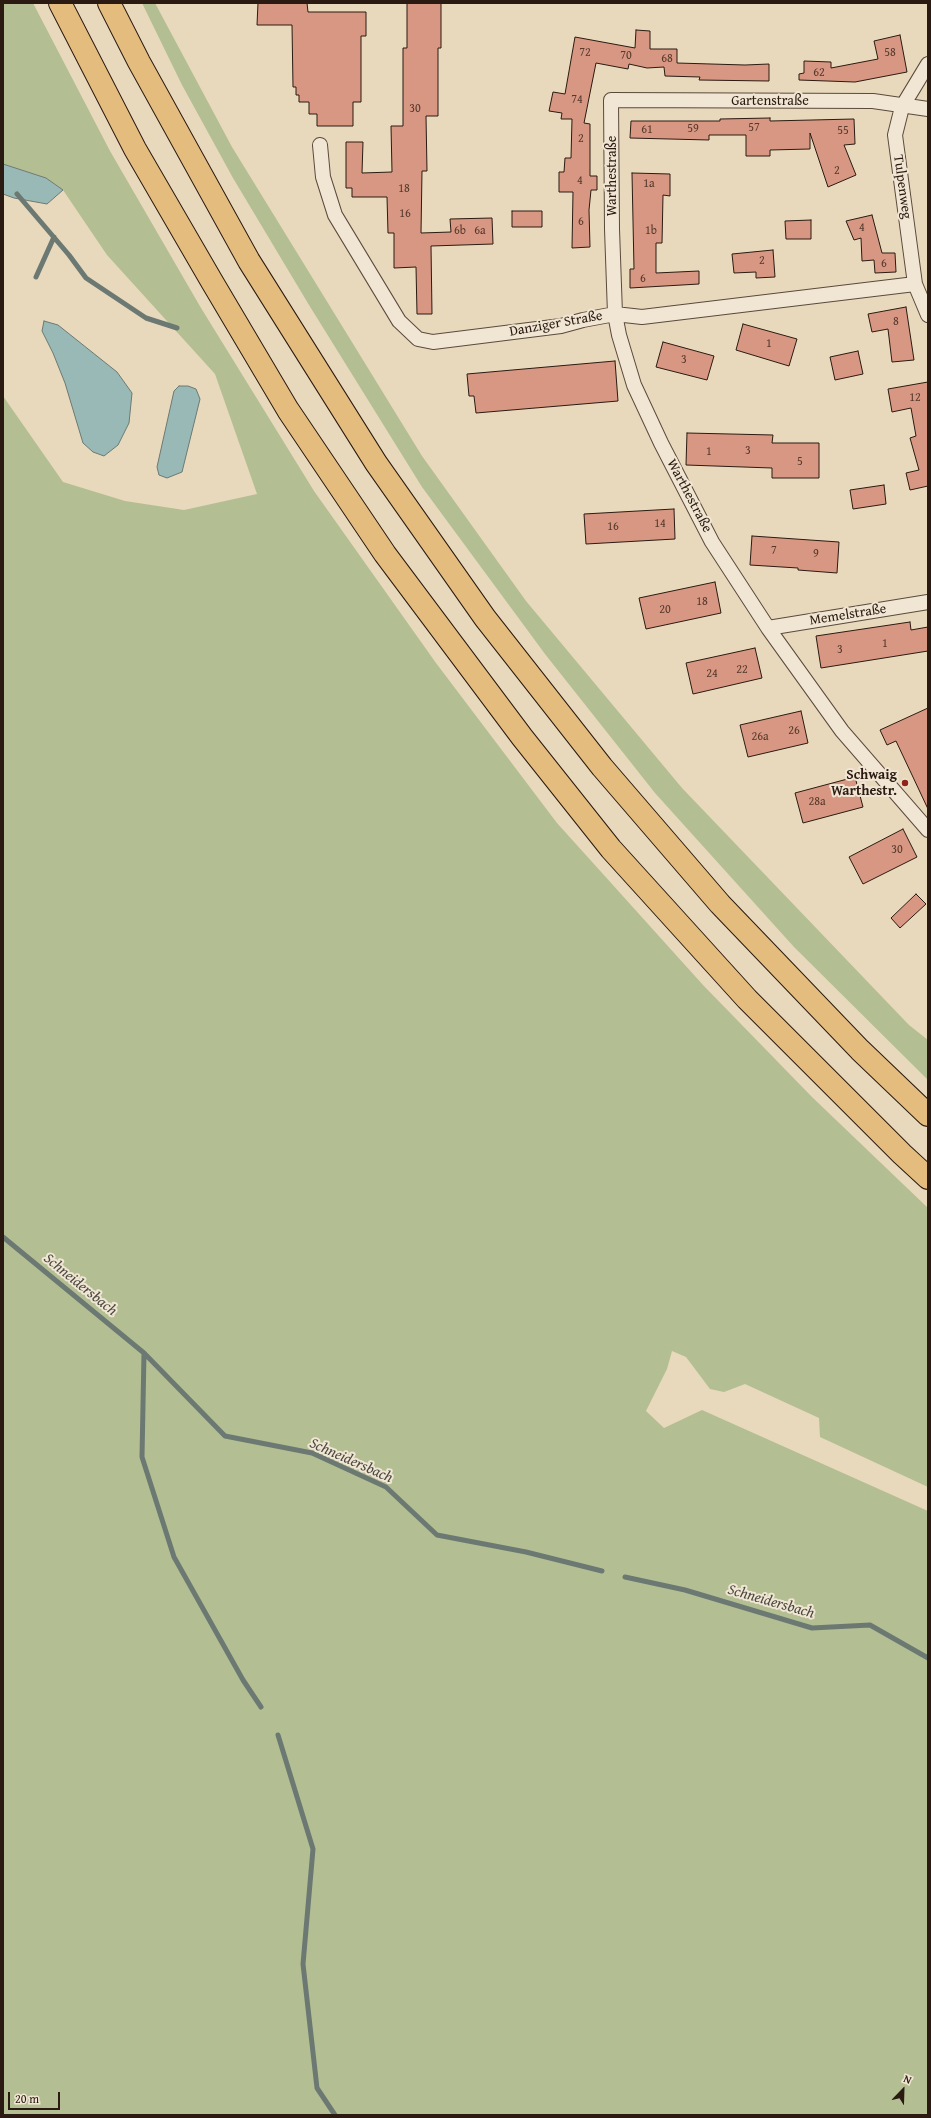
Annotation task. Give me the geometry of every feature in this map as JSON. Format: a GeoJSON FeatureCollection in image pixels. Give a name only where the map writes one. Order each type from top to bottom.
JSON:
{"type":"FeatureCollection","features":[{"type":"Feature","properties":{"kind":"highway"},"geometry":{"type":"LineString","coordinates":[[60,3],[134,149],[211,280],[288,410],[385,554],[522,737],[611,849],[747,999],[902,1154],[928,1178]]}},
{"type":"Feature","properties":{"kind":"highway"},"geometry":{"type":"LineString","coordinates":[[109,3],[143,69],[248,261],[376,463],[485,618],[602,767],[720,904],[860,1050],[928,1115]]}},
{"type":"Feature","properties":{"kind":"street","name":"Tulpenweg"},"geometry":{"type":"LineString","coordinates":[[928,64],[902,107],[895,136],[915,284],[928,315]]}},
{"type":"Feature","properties":{"kind":"street","name":"Gartenstraße"},"geometry":{"type":"LineString","coordinates":[[611,100],[873,101],[902,107],[928,109]]}},
{"type":"Feature","properties":{"kind":"street","name":"Warthestraße"},"geometry":{"type":"LineString","coordinates":[[611,100],[612,229],[615,314],[619,335],[634,385],[661,443],[712,542],[768,628],[842,731],[928,830]]}},
{"type":"Feature","properties":{"kind":"street","name":"Danziger Straße"},"geometry":{"type":"LineString","coordinates":[[320,145],[323,177],[334,216],[398,321],[418,339],[433,342],[561,326],[615,314],[642,317],[915,284]]}},
{"type":"Feature","properties":{"kind":"street","name":"Memelstraße"},"geometry":{"type":"LineString","coordinates":[[768,628],[928,602]]}},
{"type":"Feature","properties":{"kind":"green space"},"geometry":{"type":"Polygon","coordinates":[[[3,3],[33,3],[110,151],[201,308],[314,491],[436,663],[557,823],[703,985],[812,1097],[928,1208],[928,1487],[820,1437],[819,1418],[745,1384],[724,1392],[710,1389],[686,1357],[672,1351],[667,1369],[646,1411],[664,1428],[702,1410],[928,1511],[928,2115],[3,2115],[3,396],[63,482],[125,501],[184,510],[257,494],[215,374],[107,255],[63,190],[46,178],[3,164],[3,3]]]}},
{"type":"Feature","properties":{"kind":"green space"},"geometry":{"type":"Polygon","coordinates":[[[142,3],[155,3],[232,147],[422,456],[526,601],[682,788],[909,1025],[928,1040],[928,1080],[794,947],[655,793],[545,654],[422,487],[309,305],[233,178],[182,85],[142,3]]]}},
{"type":"Feature","properties":{"kind":"water"},"geometry":{"type":"Polygon","coordinates":[[[3,164],[46,178],[63,190],[47,204],[14,198],[3,194],[3,164]]]}},
{"type":"Feature","properties":{"kind":"water"},"geometry":{"type":"Polygon","coordinates":[[[44,321],[58,325],[117,372],[132,393],[129,423],[118,445],[104,456],[93,452],[83,443],[65,383],[42,331],[44,321]]]}},
{"type":"Feature","properties":{"kind":"water"},"geometry":{"type":"Polygon","coordinates":[[[179,386],[188,386],[196,389],[200,399],[182,472],[167,478],[159,475],[157,467],[174,391],[179,386]]]}},
{"type":"Feature","properties":{"kind":"building"},"geometry":{"type":"Polygon","coordinates":[[[258,3],[307,3],[308,12],[366,12],[366,36],[361,36],[361,102],[353,102],[353,126],[317,126],[317,114],[309,114],[309,102],[299,102],[299,95],[296,95],[296,87],[293,87],[292,25],[257,25],[258,3]]]}},
{"type":"Feature","properties":{"kind":"building"},"geometry":{"type":"Polygon","coordinates":[[[407,3],[441,3],[441,48],[438,48],[438,116],[426,116],[427,171],[422,171],[421,233],[451,232],[450,219],[492,218],[493,244],[431,246],[432,314],[417,314],[416,267],[394,268],[394,233],[388,233],[387,197],[352,197],[352,188],[346,188],[346,142],[363,142],[362,173],[392,172],[391,126],[403,126],[403,48],[407,48],[407,3]]]}},
{"type":"Feature","properties":{"kind":"building"},"geometry":{"type":"Polygon","coordinates":[[[636,30],[650,31],[650,49],[677,49],[677,63],[745,65],[769,64],[769,81],[699,80],[700,77],[665,76],[664,67],[647,68],[629,64],[628,69],[596,63],[584,123],[590,124],[590,176],[597,176],[597,190],[591,190],[589,210],[590,247],[572,248],[573,192],[559,192],[559,172],[564,172],[565,158],[571,158],[572,119],[561,119],[562,113],[549,111],[553,92],[565,94],[575,37],[635,48],[636,30]]]}},
{"type":"Feature","properties":{"kind":"building"},"geometry":{"type":"Polygon","coordinates":[[[900,35],[907,72],[855,82],[799,80],[799,74],[804,73],[804,61],[831,62],[831,68],[878,59],[874,41],[900,35]]]}},
{"type":"Feature","properties":{"kind":"building"},"geometry":{"type":"Polygon","coordinates":[[[770,118],[770,121],[854,119],[855,144],[844,145],[856,175],[828,187],[810,133],[810,149],[770,150],[770,156],[746,156],[746,135],[709,135],[709,140],[630,138],[631,121],[720,121],[720,119],[770,118]]]}},
{"type":"Feature","properties":{"kind":"building"},"geometry":{"type":"Polygon","coordinates":[[[632,173],[670,174],[670,196],[663,195],[662,243],[656,243],[656,273],[699,271],[699,284],[630,288],[630,269],[634,269],[632,173]]]}},
{"type":"Feature","properties":{"kind":"building"},"geometry":{"type":"Polygon","coordinates":[[[512,211],[542,211],[542,227],[512,227],[512,211]]]}},
{"type":"Feature","properties":{"kind":"building"},"geometry":{"type":"Polygon","coordinates":[[[872,215],[882,253],[895,253],[896,272],[875,273],[874,260],[862,261],[861,238],[854,240],[846,221],[872,215]]]}},
{"type":"Feature","properties":{"kind":"building"},"geometry":{"type":"Polygon","coordinates":[[[811,220],[811,239],[786,239],[785,221],[811,220]]]}},
{"type":"Feature","properties":{"kind":"building"},"geometry":{"type":"Polygon","coordinates":[[[773,250],[775,277],[756,278],[756,272],[734,273],[732,254],[773,250]]]}},
{"type":"Feature","properties":{"kind":"building"},"geometry":{"type":"Polygon","coordinates":[[[906,307],[914,360],[892,362],[888,329],[872,332],[868,314],[906,307]]]}},
{"type":"Feature","properties":{"kind":"building"},"geometry":{"type":"Polygon","coordinates":[[[743,324],[797,339],[789,366],[736,350],[743,324]]]}},
{"type":"Feature","properties":{"kind":"building"},"geometry":{"type":"Polygon","coordinates":[[[663,342],[714,356],[707,380],[656,367],[663,342]]]}},
{"type":"Feature","properties":{"kind":"building"},"geometry":{"type":"Polygon","coordinates":[[[858,351],[863,374],[835,380],[830,357],[858,351]]]}},
{"type":"Feature","properties":{"kind":"building"},"geometry":{"type":"Polygon","coordinates":[[[615,361],[618,401],[476,413],[474,396],[469,396],[467,374],[615,361]]]}},
{"type":"Feature","properties":{"kind":"building"},"geometry":{"type":"Polygon","coordinates":[[[928,382],[928,486],[910,490],[906,473],[919,470],[910,438],[916,436],[911,408],[892,412],[888,389],[928,382]]]}},
{"type":"Feature","properties":{"kind":"building"},"geometry":{"type":"Polygon","coordinates":[[[687,433],[773,435],[772,443],[819,443],[819,478],[772,478],[772,468],[686,465],[687,433]]]}},
{"type":"Feature","properties":{"kind":"building"},"geometry":{"type":"Polygon","coordinates":[[[884,485],[886,504],[853,509],[850,490],[884,485]]]}},
{"type":"Feature","properties":{"kind":"building"},"geometry":{"type":"Polygon","coordinates":[[[674,509],[675,539],[586,544],[584,514],[674,509]]]}},
{"type":"Feature","properties":{"kind":"building"},"geometry":{"type":"Polygon","coordinates":[[[752,536],[839,542],[837,573],[798,570],[798,568],[750,565],[752,536]]]}},
{"type":"Feature","properties":{"kind":"building"},"geometry":{"type":"Polygon","coordinates":[[[715,582],[721,613],[646,629],[639,598],[715,582]]]}},
{"type":"Feature","properties":{"kind":"building"},"geometry":{"type":"Polygon","coordinates":[[[910,622],[911,630],[928,627],[928,651],[821,668],[816,636],[910,622]]]}},
{"type":"Feature","properties":{"kind":"building"},"geometry":{"type":"Polygon","coordinates":[[[755,648],[762,678],[693,694],[686,663],[755,648]]]}},
{"type":"Feature","properties":{"kind":"building"},"geometry":{"type":"Polygon","coordinates":[[[928,708],[928,809],[896,741],[887,745],[880,730],[928,708]]]}},
{"type":"Feature","properties":{"kind":"building"},"geometry":{"type":"Polygon","coordinates":[[[801,711],[808,743],[748,757],[740,725],[801,711]]]}},
{"type":"Feature","properties":{"kind":"building"},"geometry":{"type":"Polygon","coordinates":[[[855,777],[863,807],[803,823],[795,793],[855,777]]]}},
{"type":"Feature","properties":{"kind":"building"},"geometry":{"type":"Polygon","coordinates":[[[903,829],[917,857],[863,884],[849,857],[903,829]]]}},
{"type":"Feature","properties":{"kind":"building"},"geometry":{"type":"Polygon","coordinates":[[[916,894],[926,904],[900,928],[891,918],[916,894]]]}},
{"type":"Feature","properties":{"kind":"waterway"},"geometry":{"type":"LineString","coordinates":[[17,194],[69,255],[86,278],[146,318],[177,328]]}},
{"type":"Feature","properties":{"kind":"waterway"},"geometry":{"type":"LineString","coordinates":[[36,277],[54,237]]}},
{"type":"Feature","properties":{"kind":"waterway","name":"Schneidersbach"},"geometry":{"type":"LineString","coordinates":[[3,1237],[144,1353],[225,1436],[312,1453],[386,1487],[437,1535],[526,1552],[602,1571]]}},
{"type":"Feature","properties":{"kind":"waterway"},"geometry":{"type":"LineString","coordinates":[[144,1353],[142,1457],[174,1557],[243,1680],[261,1707]]}},
{"type":"Feature","properties":{"kind":"waterway","name":"Schneidersbach"},"geometry":{"type":"LineString","coordinates":[[625,1577],[685,1590],[812,1628],[870,1625],[928,1658]]}},
{"type":"Feature","properties":{"kind":"waterway"},"geometry":{"type":"LineString","coordinates":[[278,1735],[313,1849],[303,1964],[317,2088],[335,2115]]}},
{"type":"Feature","properties":{"kind":"place","name":"Schwaig Warthestr."},"geometry":{"type":"Point","coordinates":[905,783]}}]}
